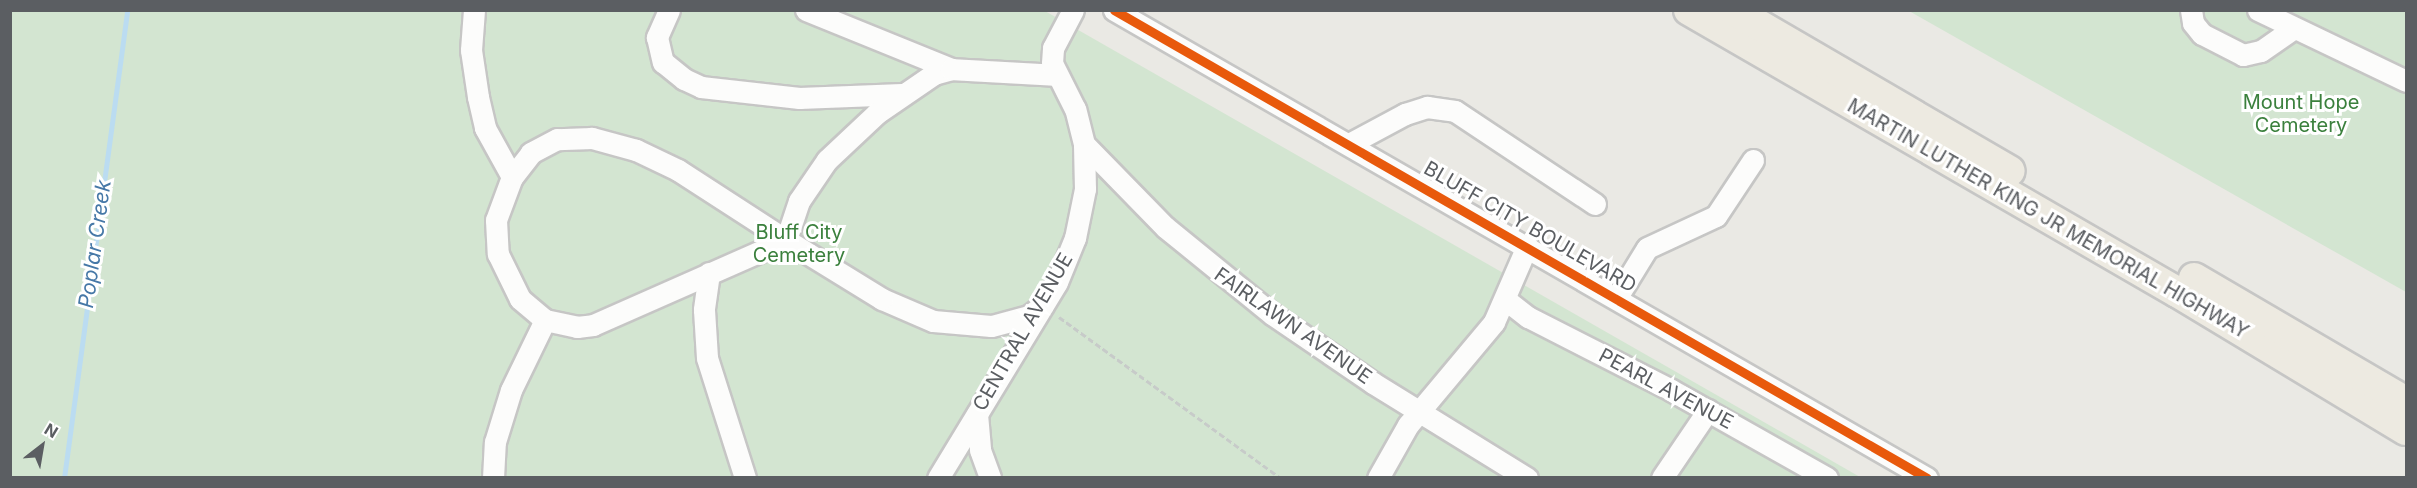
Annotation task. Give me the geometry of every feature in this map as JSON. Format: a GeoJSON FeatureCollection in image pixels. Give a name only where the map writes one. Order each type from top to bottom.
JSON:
{"type":"FeatureCollection","features":[{"type":"Feature","properties":{"kind":"highway","name":"MARTIN LUTHER KING JR MEMORIAL HIGHWAY"},"geometry":{"type":"LineString","coordinates":[[1689,10],[2177,292],[2406,430]]}},
{"type":"Feature","properties":{"kind":"highway","name":"MARTIN LUTHER KING JR MEMORIAL HIGHWAY"},"geometry":{"type":"LineString","coordinates":[[1733,10],[2406,402]]}},
{"type":"Feature","properties":{"kind":"street"},"geometry":{"type":"LineString","coordinates":[[474,10],[471,50],[478,97],[492,143],[512,177]]}},
{"type":"Feature","properties":{"kind":"street"},"geometry":{"type":"LineString","coordinates":[[669,10],[657,38],[663,62],[684,79],[701,87],[799,98],[903,94]]}},
{"type":"Feature","properties":{"kind":"street"},"geometry":{"type":"LineString","coordinates":[[806,10],[951,69],[1057,75]]}},
{"type":"Feature","properties":{"kind":"street","name":"CENTRAL AVENUE"},"geometry":{"type":"LineString","coordinates":[[938,477],[1043,305],[1075,238],[1085,189],[1084,144],[1075,109],[1052,63],[1053,48],[1073,10]]}},
{"type":"Feature","properties":{"kind":"street","name":"BLUFF CITY BOULEVARD"},"geometry":{"type":"LineString","coordinates":[[1114,10],[1927,477]]}},
{"type":"Feature","properties":{"kind":"street"},"geometry":{"type":"LineString","coordinates":[[2191,10],[2193,23],[2202,34],[2243,55],[2261,51],[2294,28]]}},
{"type":"Feature","properties":{"kind":"street"},"geometry":{"type":"LineString","coordinates":[[2258,10],[2406,81]]}},
{"type":"Feature","properties":{"kind":"street"},"geometry":{"type":"LineString","coordinates":[[951,69],[934,74],[903,94],[848,139],[809,184],[786,240],[593,325],[578,327],[545,320],[520,299],[498,254],[496,220],[512,177],[531,153],[557,139],[592,138],[614,142],[678,170],[786,240],[882,299],[933,321],[991,326],[1029,316],[1043,305]]}},
{"type":"Feature","properties":{"kind":"street"},"geometry":{"type":"LineString","coordinates":[[1349,144],[1405,114],[1427,107],[1455,111],[1595,204]]}},
{"type":"Feature","properties":{"kind":"street","name":"FAIRLAWN AVENUE"},"geometry":{"type":"LineString","coordinates":[[1084,144],[1137,201],[1216,273],[1325,352],[1527,477]]}},
{"type":"Feature","properties":{"kind":"street"},"geometry":{"type":"LineString","coordinates":[[1617,297],[1647,248],[1716,216],[1752,159]]}},
{"type":"Feature","properties":{"kind":"street"},"geometry":{"type":"LineString","coordinates":[[1378,477],[1419,412],[1480,343],[1506,300],[1527,246]]}},
{"type":"Feature","properties":{"kind":"street"},"geometry":{"type":"LineString","coordinates":[[709,273],[704,310],[707,358],[746,477]]}},
{"type":"Feature","properties":{"kind":"street","name":"PEARL AVENUE"},"geometry":{"type":"LineString","coordinates":[[1506,300],[1534,321],[1708,410],[1827,477]]}},
{"type":"Feature","properties":{"kind":"street"},"geometry":{"type":"LineString","coordinates":[[494,477],[495,442],[511,390],[545,320]]}},
{"type":"Feature","properties":{"kind":"street"},"geometry":{"type":"LineString","coordinates":[[1662,477],[1708,410]]}},
{"type":"Feature","properties":{"kind":"street"},"geometry":{"type":"LineString","coordinates":[[977,414],[980,450],[990,477]]}},
{"type":"Feature","properties":{"kind":"path"},"geometry":{"type":"LineString","coordinates":[[1043,305],[1281,477]]}},
{"type":"Feature","properties":{"kind":"green space","name":"Bluff City Cemetery"},"geometry":{"type":"Polygon","coordinates":[[[10,11],[1045,11],[1860,477],[11,477],[10,11]]]}},
{"type":"Feature","properties":{"kind":"green space","name":"Mount Hope Cemetery"},"geometry":{"type":"Polygon","coordinates":[[[1909,11],[2406,11],[2406,292],[1909,11]]]}},
{"type":"Feature","properties":{"kind":"waterway","name":"Poplar Creek"},"geometry":{"type":"LineString","coordinates":[[64,478],[127,10]]}},
{"type":"Feature","properties":{"kind":"cycle path"},"geometry":{"type":"LineString","coordinates":[[1114,10],[1927,478]]}}]}
